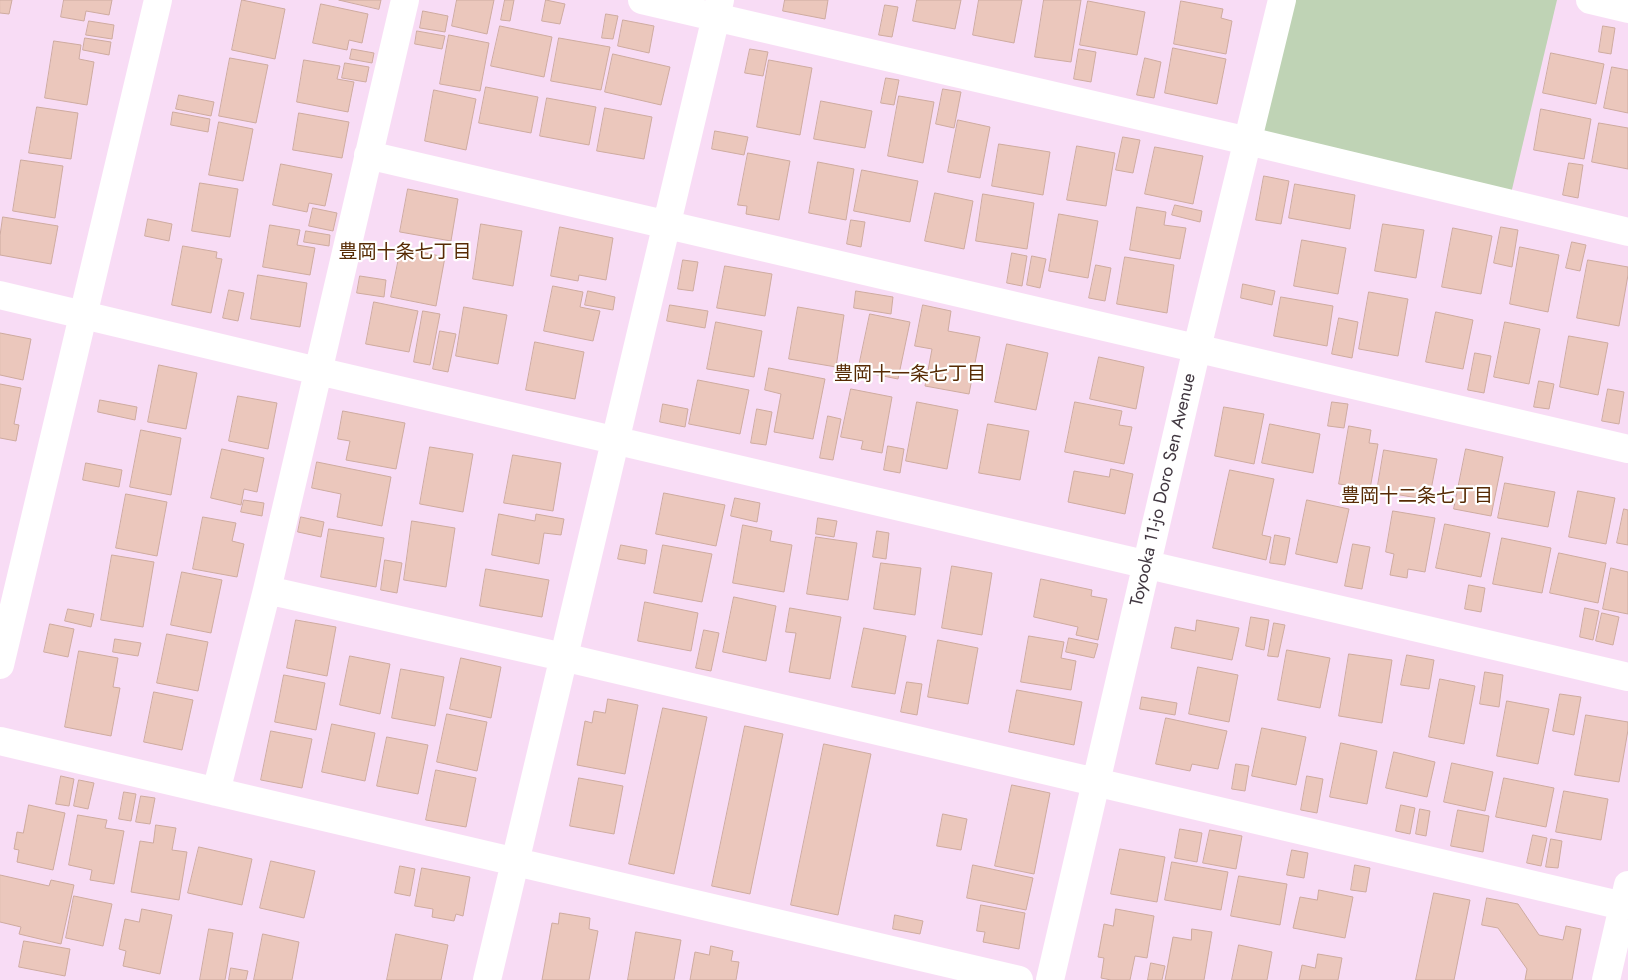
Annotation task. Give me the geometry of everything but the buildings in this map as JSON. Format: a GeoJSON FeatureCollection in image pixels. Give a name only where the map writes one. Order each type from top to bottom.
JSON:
{"type":"FeatureCollection","features":[{"type":"Feature","properties":{"kind":"street"},"geometry":{"type":"LineString","coordinates":[[0,665],[158,0]]}},
{"type":"Feature","properties":{"kind":"street"},"geometry":{"type":"LineString","coordinates":[[216,792],[267,590],[404,0]]}},
{"type":"Feature","properties":{"kind":"street"},"geometry":{"type":"LineString","coordinates":[[642,0],[718,9],[1248,141],[1628,232]]}},
{"type":"Feature","properties":{"kind":"street","name":"Toyooka 11-jo Doro Sen Avenue"},"geometry":{"type":"LineString","coordinates":[[1050,980],[1197,348],[1282,0]]}},
{"type":"Feature","properties":{"kind":"street"},"geometry":{"type":"LineString","coordinates":[[1590,0],[1628,9]]}},
{"type":"Feature","properties":{"kind":"street"},"geometry":{"type":"LineString","coordinates":[[486,980],[718,9]]}},
{"type":"Feature","properties":{"kind":"street"},"geometry":{"type":"LineString","coordinates":[[368,155],[1628,449]]}},
{"type":"Feature","properties":{"kind":"street"},"geometry":{"type":"LineString","coordinates":[[0,295],[614,441],[1628,677]]}},
{"type":"Feature","properties":{"kind":"street"},"geometry":{"type":"LineString","coordinates":[[267,590],[563,657],[1096,782],[1625,895],[1606,980]]}},
{"type":"Feature","properties":{"kind":"street"},"geometry":{"type":"LineString","coordinates":[[0,742],[1019,980]]}},
{"type":"Feature","properties":{"kind":"green space"},"geometry":{"type":"Polygon","coordinates":[[[1282,0],[1557,0],[1509,202],[1248,141],[1282,0]]]}},
{"type":"Feature","properties":{"kind":"district","name":"豊岡十条七丁目"},"geometry":{"type":"Point","coordinates":[405,253]}},
{"type":"Feature","properties":{"kind":"district","name":"豊岡十一条七丁目"},"geometry":{"type":"Point","coordinates":[910,375]}},
{"type":"Feature","properties":{"kind":"district","name":"豊岡十二条七丁目"},"geometry":{"type":"Point","coordinates":[1417,497]}}]}
